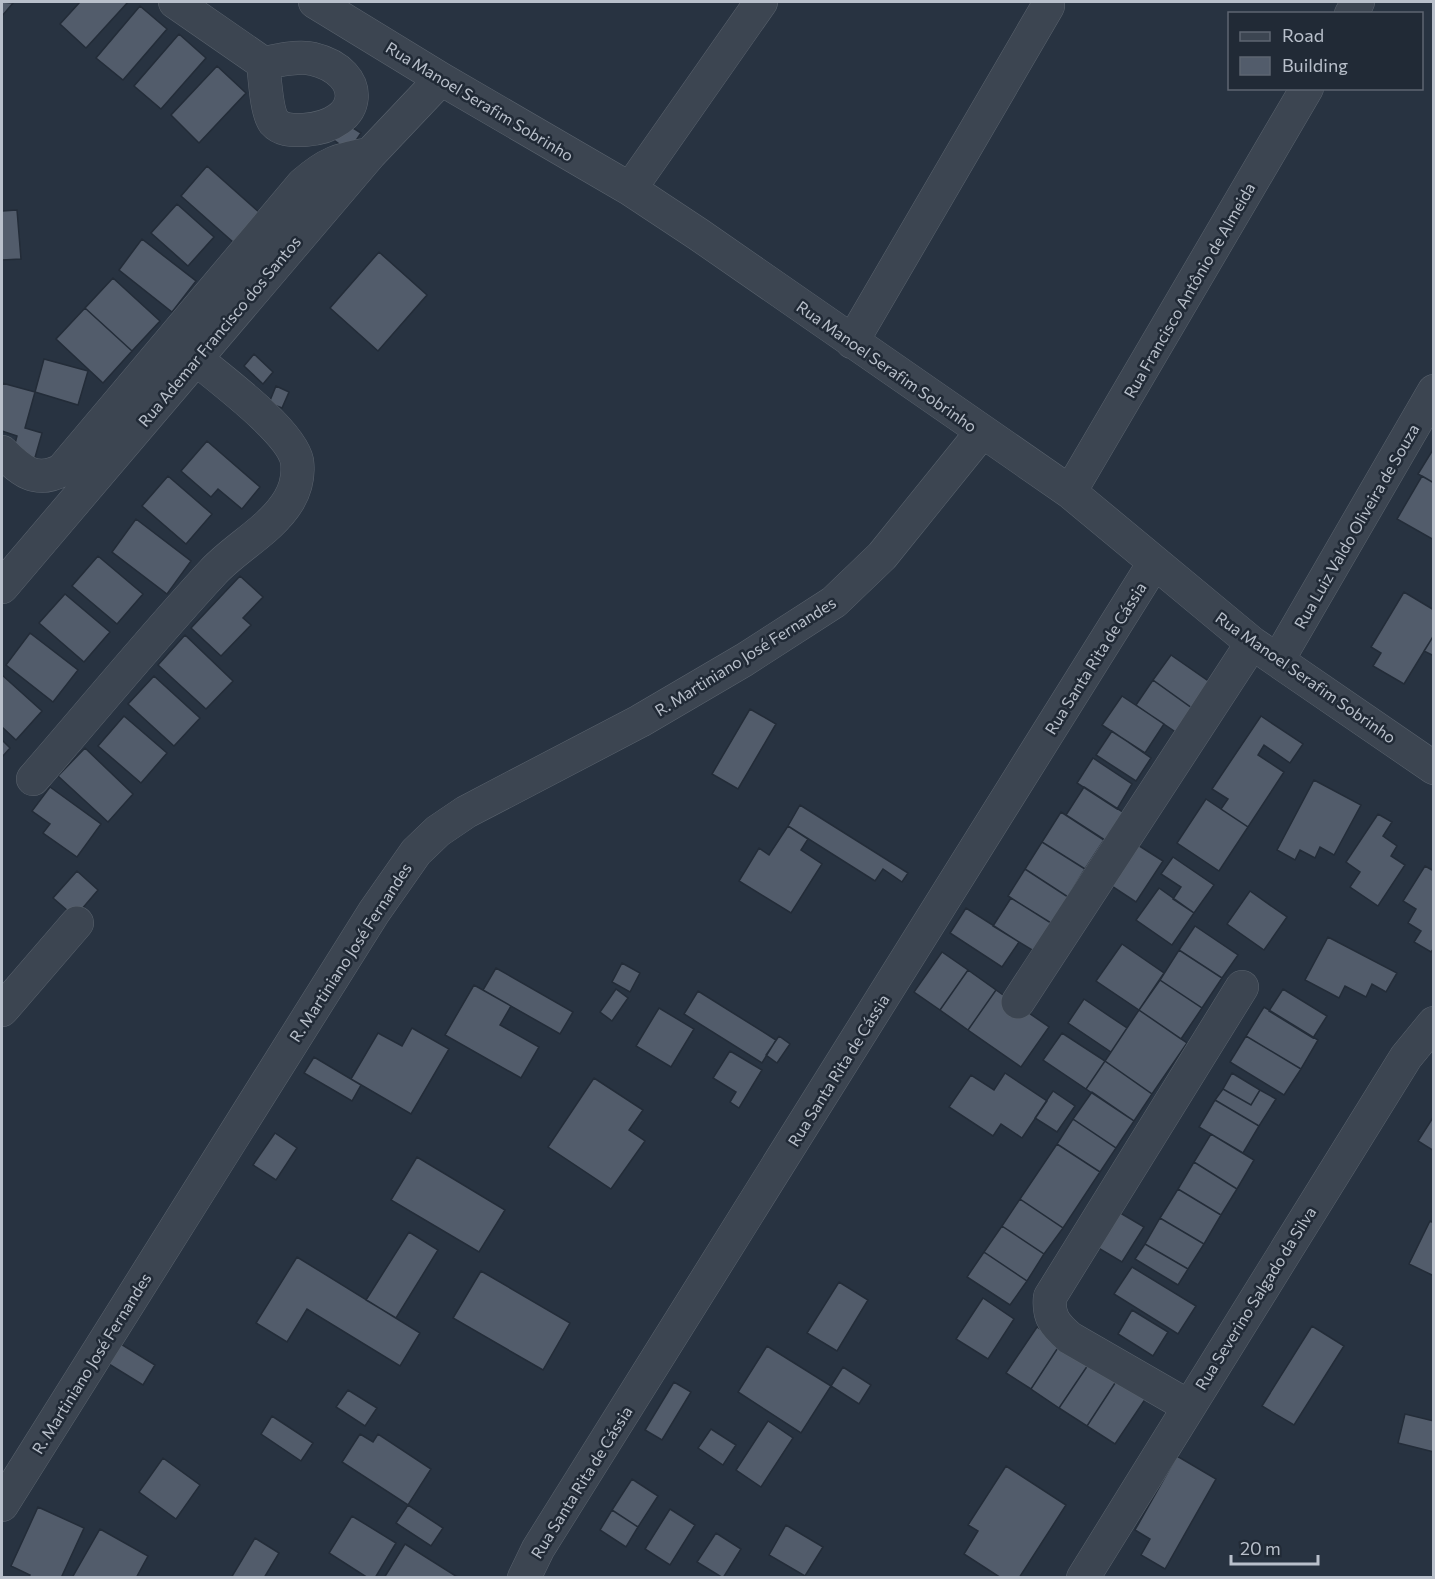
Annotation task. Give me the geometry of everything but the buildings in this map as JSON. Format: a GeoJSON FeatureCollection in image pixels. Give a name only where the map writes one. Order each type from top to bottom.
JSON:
{"type":"FeatureCollection","features":[{"type":"Feature","properties":{"kind":"street"},"geometry":{"type":"LineString","coordinates":[[175,2],[263,63]]}},
{"type":"Feature","properties":{"kind":"street","name":"Rua Manoel Serafim Sobrinho"},"geometry":{"type":"LineString","coordinates":[[315,2],[441,79],[630,189],[1070,492],[1265,652],[1434,768]]}},
{"type":"Feature","properties":{"kind":"street"},"geometry":{"type":"LineString","coordinates":[[630,189],[761,2]]}},
{"type":"Feature","properties":{"kind":"street"},"geometry":{"type":"LineString","coordinates":[[852,342],[1048,6]]}},
{"type":"Feature","properties":{"kind":"street","name":"Rua Ademar Francisco dos Santos"},"geometry":{"type":"LineString","coordinates":[[2,587],[370,154],[441,79]]}},
{"type":"Feature","properties":{"kind":"street","name":"Rua Francisco Antônio de Almeida"},"geometry":{"type":"LineString","coordinates":[[1070,492],[1306,90]]}},
{"type":"Feature","properties":{"kind":"street"},"geometry":{"type":"LineString","coordinates":[[2,452],[23,470],[36,476],[50,477],[62,470],[303,184],[323,166],[340,158],[370,154]]}},
{"type":"Feature","properties":{"kind":"street"},"geometry":{"type":"LineString","coordinates":[[33,779],[214,570],[271,522],[288,501],[298,481],[296,459],[282,436],[255,408],[195,358]]}},
{"type":"Feature","properties":{"kind":"street","name":"Rua Luiz Valdo Oliveira de Souza"},"geometry":{"type":"LineString","coordinates":[[1018,1002],[1265,652],[1434,391]]}},
{"type":"Feature","properties":{"kind":"street","name":"R. Martiniano José Fernandes"},"geometry":{"type":"LineString","coordinates":[[2,1505],[374,912],[416,852],[438,831],[466,813],[639,721],[744,660],[834,602],[882,555],[982,432]]}},
{"type":"Feature","properties":{"kind":"street","name":"Rua Santa Rita de Cássia"},"geometry":{"type":"LineString","coordinates":[[524,1578],[544,1539],[1154,563]]}},
{"type":"Feature","properties":{"kind":"street"},"geometry":{"type":"LineString","coordinates":[[2,1010],[77,923]]}},
{"type":"Feature","properties":{"kind":"street"},"geometry":{"type":"LineString","coordinates":[[1188,1406],[1070,1338],[1055,1325],[1048,1312],[1050,1297],[1242,987]]}},
{"type":"Feature","properties":{"kind":"street","name":"Rua Severino Salgado da Silva"},"geometry":{"type":"LineString","coordinates":[[1083,1578],[1406,1058],[1434,1023]]}}]}
